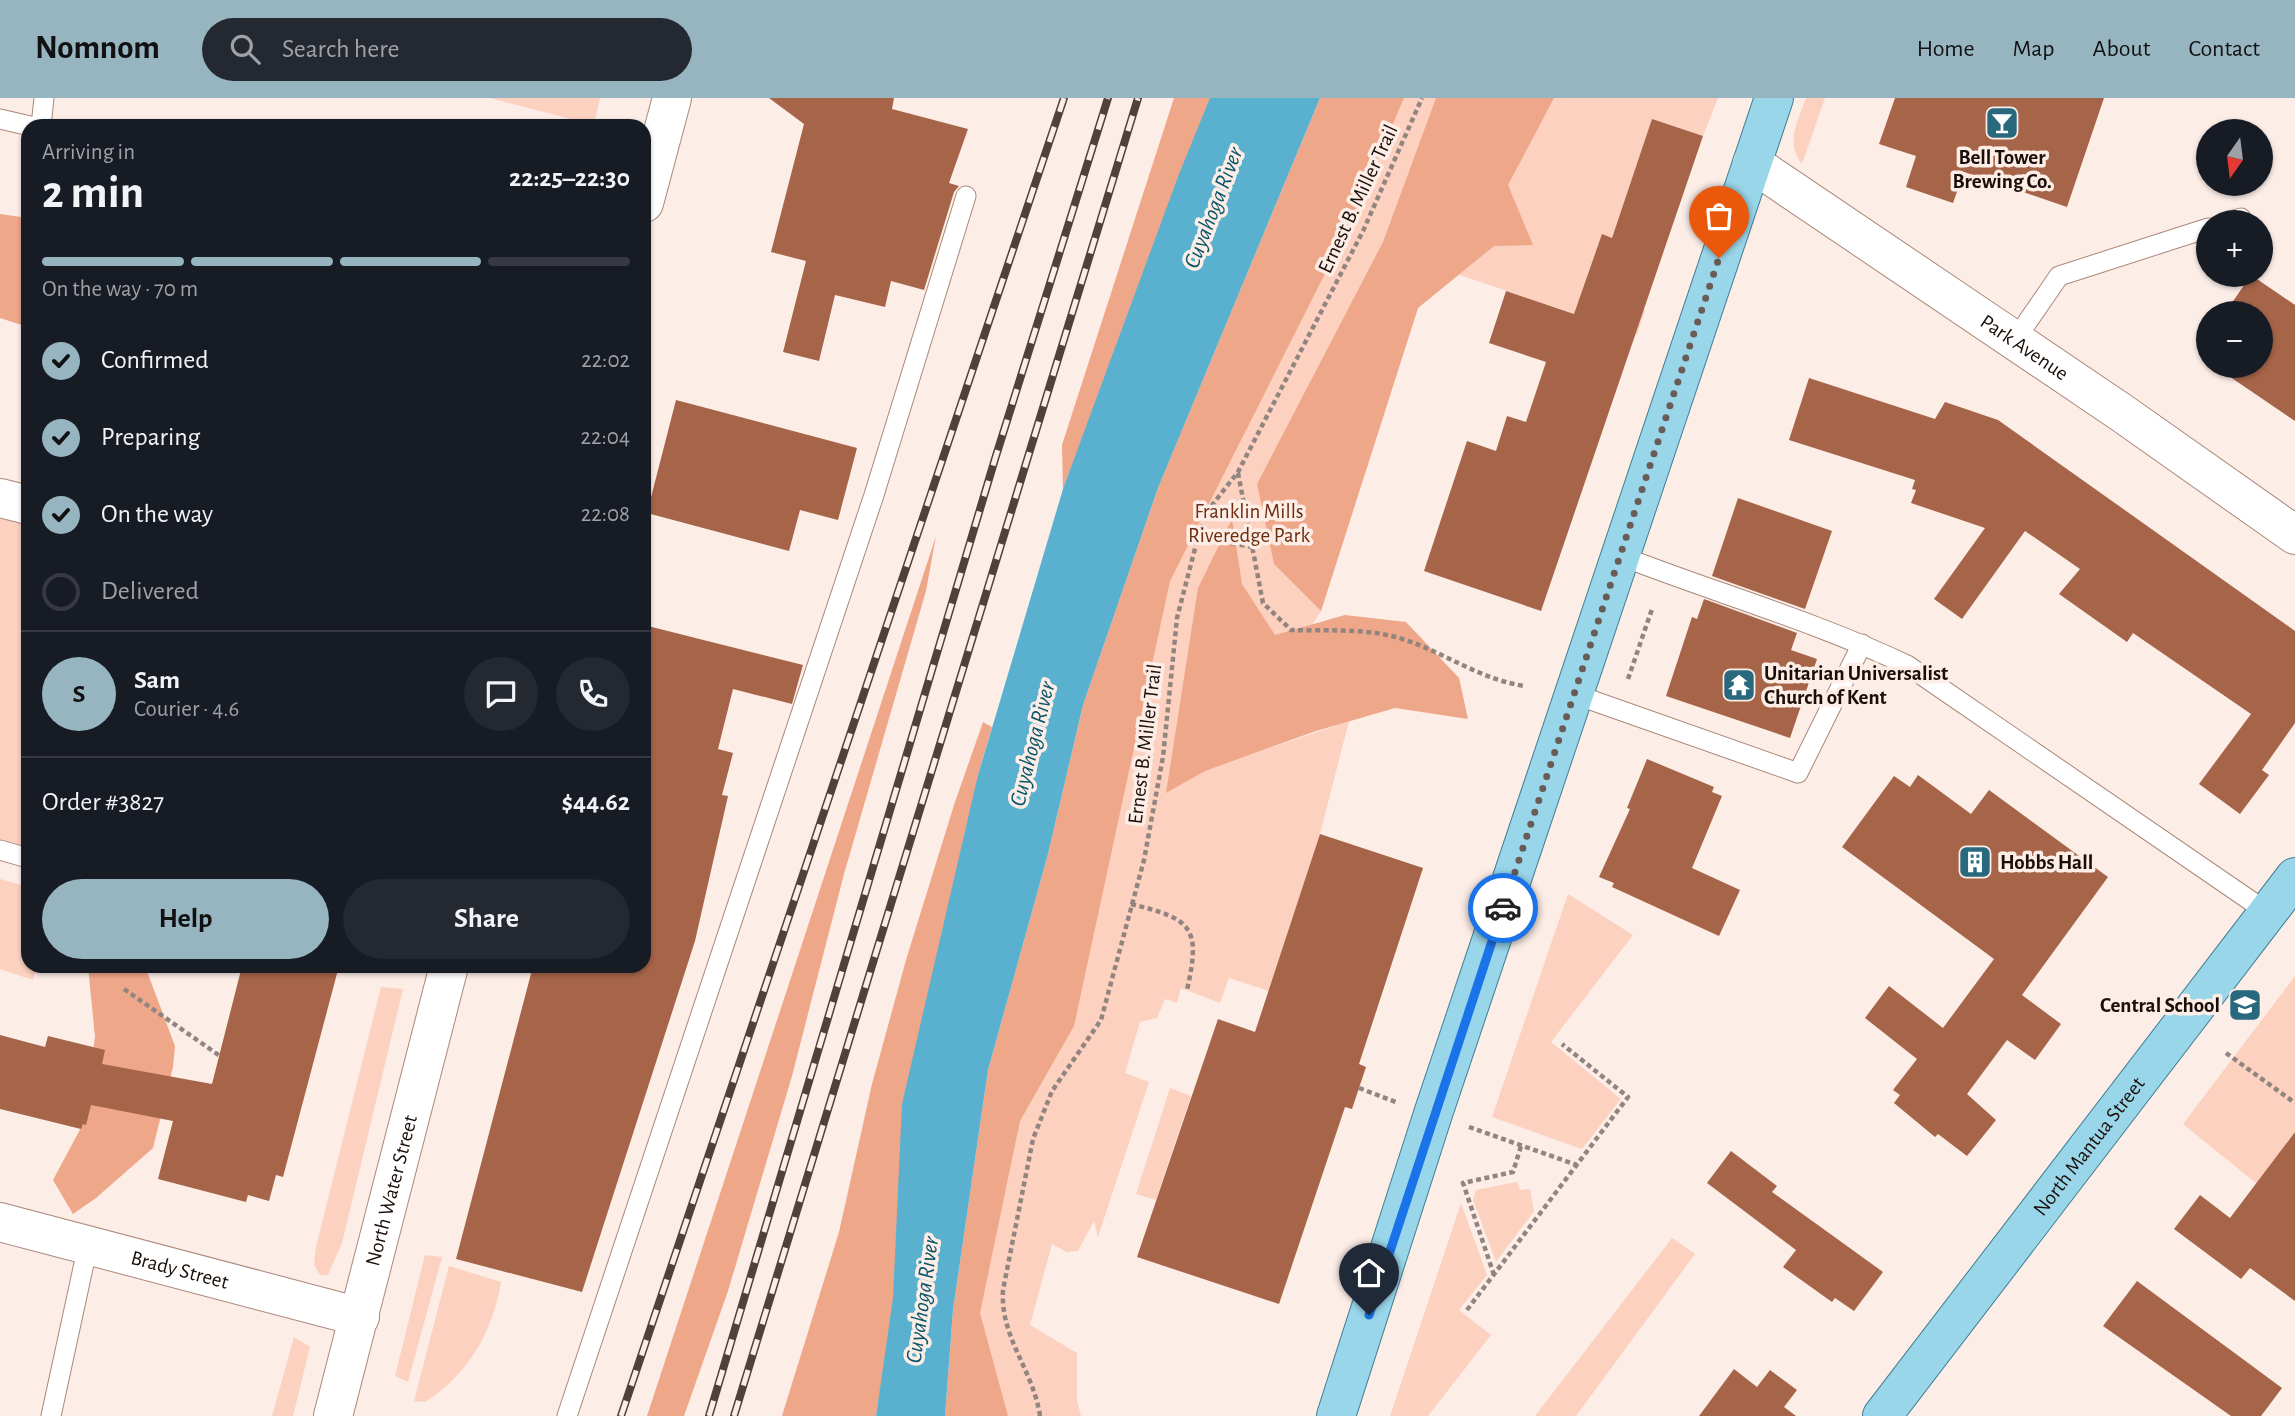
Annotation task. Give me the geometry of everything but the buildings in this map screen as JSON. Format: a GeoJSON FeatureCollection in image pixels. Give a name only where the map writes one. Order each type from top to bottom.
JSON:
{"type":"FeatureCollection","features":[{"type":"Feature","properties":{"kind":"main road"},"geometry":{"type":"LineString","coordinates":[[1336,1416],[1774,98]]}},
{"type":"Feature","properties":{"kind":"main road","name":"North Mantua Street"},"geometry":{"type":"LineString","coordinates":[[1882,1416],[2295,877]]}},
{"type":"Feature","properties":{"kind":"street"},"geometry":{"type":"LineString","coordinates":[[651,176],[671,98]]}},
{"type":"Feature","properties":{"kind":"street","name":"Park Avenue"},"geometry":{"type":"LineString","coordinates":[[1752,163],[2015,340],[2295,535]]}},
{"type":"Feature","properties":{"kind":"street"},"geometry":{"type":"LineString","coordinates":[[0,498],[21,503]]}},
{"type":"Feature","properties":{"kind":"street","name":"North Water Street"},"geometry":{"type":"LineString","coordinates":[[333,1416],[360,1317],[444,973]]}},
{"type":"Feature","properties":{"kind":"street","name":"Brady Street"},"geometry":{"type":"LineString","coordinates":[[0,1222],[360,1317]]}},
{"type":"Feature","properties":{"kind":"lane"},"geometry":{"type":"LineString","coordinates":[[42,119],[44,98]]}},
{"type":"Feature","properties":{"kind":"lane"},"geometry":{"type":"LineString","coordinates":[[0,119],[21,124]]}},
{"type":"Feature","properties":{"kind":"lane"},"geometry":{"type":"LineString","coordinates":[[566,1416],[874,495],[966,196]]}},
{"type":"Feature","properties":{"kind":"lane"},"geometry":{"type":"LineString","coordinates":[[2015,340],[2059,276],[2196,232]]}},
{"type":"Feature","properties":{"kind":"lane"},"geometry":{"type":"LineString","coordinates":[[1621,556],[1862,644],[1907,665],[2267,912]]}},
{"type":"Feature","properties":{"kind":"lane"},"geometry":{"type":"LineString","coordinates":[[1574,694],[1798,772],[1862,644]]}},
{"type":"Feature","properties":{"kind":"lane"},"geometry":{"type":"LineString","coordinates":[[0,850],[21,856]]}},
{"type":"Feature","properties":{"kind":"lane"},"geometry":{"type":"LineString","coordinates":[[51,1416],[88,1245]]}},
{"type":"Feature","properties":{"kind":"path","name":"Ernest B. Miller Trail"},"geometry":{"type":"LineString","coordinates":[[1040,1416],[1031,1378],[1008,1333],[1004,1319],[1002,1306],[1007,1266],[1033,1139],[1052,1091],[1101,1020],[1155,812],[1177,618],[1198,537],[1209,509],[1238,472],[1363,231],[1422,98]]}},
{"type":"Feature","properties":{"kind":"path"},"geometry":{"type":"LineString","coordinates":[[1238,472],[1263,603],[1291,630],[1397,637],[1461,662],[1490,678],[1525,686]]}},
{"type":"Feature","properties":{"kind":"path"},"geometry":{"type":"LineString","coordinates":[[1198,537],[1252,547]]}},
{"type":"Feature","properties":{"kind":"path"},"geometry":{"type":"LineString","coordinates":[[1628,679],[1652,609]]}},
{"type":"Feature","properties":{"kind":"path"},"geometry":{"type":"LineString","coordinates":[[1131,904],[1168,914],[1188,929],[1194,946],[1187,990]]}},
{"type":"Feature","properties":{"kind":"path"},"geometry":{"type":"LineString","coordinates":[[124,989],[220,1056]]}},
{"type":"Feature","properties":{"kind":"path"},"geometry":{"type":"LineString","coordinates":[[1467,1310],[1628,1097],[1562,1044]]}},
{"type":"Feature","properties":{"kind":"path"},"geometry":{"type":"LineString","coordinates":[[2226,1054],[2292,1102],[2295,1093]]}},
{"type":"Feature","properties":{"kind":"path"},"geometry":{"type":"LineString","coordinates":[[1359,1088],[1374,1094]]}},
{"type":"Feature","properties":{"kind":"path"},"geometry":{"type":"LineString","coordinates":[[1458,1123],[1577,1165]]}},
{"type":"Feature","properties":{"kind":"path"},"geometry":{"type":"LineString","coordinates":[[1494,1275],[1463,1183],[1513,1172],[1521,1146]]}},
{"type":"Feature","properties":{"kind":"green space"},"geometry":{"type":"Polygon","coordinates":[[[490,98],[600,98],[595,119],[571,119],[490,98]]]}},
{"type":"Feature","properties":{"kind":"green space","name":"Franklin Mills Riveredge Park"},"geometry":{"type":"Polygon","coordinates":[[[1320,98],[1718,98],[1703,136],[1652,120],[1612,238],[1602,235],[1587,277],[1594,292],[1645,310],[1637,335],[1457,274],[1418,308],[1321,611],[1223,764],[1349,721],[1320,834],[1269,991],[1229,978],[1220,1003],[1181,988],[1177,1003],[1165,999],[1157,1018],[1140,1022],[1125,1073],[1149,1082],[1098,1237],[1094,1221],[1078,1251],[1067,1252],[1052,1244],[1030,1325],[1077,1353],[1077,1400],[1081,1416],[945,1416],[988,1070],[1320,98]]]}},
{"type":"Feature","properties":{"kind":"green space"},"geometry":{"type":"Polygon","coordinates":[[[1806,98],[1825,98],[1802,164],[1794,148],[1794,140],[1806,98]]]}},
{"type":"Feature","properties":{"kind":"green space"},"geometry":{"type":"Polygon","coordinates":[[[0,515],[21,520],[21,846],[0,840],[0,515]]]}},
{"type":"Feature","properties":{"kind":"green space"},"geometry":{"type":"Polygon","coordinates":[[[0,879],[21,885],[21,973],[35,973],[33,980],[0,969],[0,879]]]}},
{"type":"Feature","properties":{"kind":"green space"},"geometry":{"type":"Polygon","coordinates":[[[1568,894],[1633,935],[1551,1042],[1621,1099],[1582,1149],[1492,1117],[1568,894]]]}},
{"type":"Feature","properties":{"kind":"green space"},"geometry":{"type":"Polygon","coordinates":[[[2295,976],[2295,1132],[2257,1184],[2183,1124],[2295,976]]]}},
{"type":"Feature","properties":{"kind":"green space"},"geometry":{"type":"Polygon","coordinates":[[[381,987],[403,989],[342,1243],[328,1275],[320,1275],[314,1265],[316,1247],[381,987]]]}},
{"type":"Feature","properties":{"kind":"green space"},"geometry":{"type":"Polygon","coordinates":[[[1170,1088],[1191,1096],[1156,1200],[1136,1194],[1170,1088]]]}},
{"type":"Feature","properties":{"kind":"green space"},"geometry":{"type":"Polygon","coordinates":[[[1517,1182],[1520,1190],[1530,1189],[1534,1211],[1496,1262],[1473,1200],[1476,1190],[1517,1182]]]}},
{"type":"Feature","properties":{"kind":"green space"},"geometry":{"type":"Polygon","coordinates":[[[1461,1203],[1487,1275],[1459,1310],[1491,1335],[1428,1416],[1390,1416],[1461,1203]]]}},
{"type":"Feature","properties":{"kind":"green space"},"geometry":{"type":"Polygon","coordinates":[[[1672,1238],[1695,1254],[1576,1416],[1535,1416],[1672,1238]]]}},
{"type":"Feature","properties":{"kind":"green space"},"geometry":{"type":"Polygon","coordinates":[[[425,1255],[442,1257],[408,1382],[395,1376],[425,1255]]]}},
{"type":"Feature","properties":{"kind":"green space"},"geometry":{"type":"Polygon","coordinates":[[[449,1266],[501,1282],[497,1300],[485,1334],[466,1365],[454,1379],[425,1402],[414,1401],[449,1266]]]}},
{"type":"Feature","properties":{"kind":"green space"},"geometry":{"type":"Polygon","coordinates":[[[294,1337],[310,1347],[293,1416],[272,1416],[294,1337]]]}},
{"type":"Feature","properties":{"kind":"shaded area"},"geometry":{"type":"Polygon","coordinates":[[[1174,98],[1215,98],[1063,489],[1062,445],[1174,98]]]}},
{"type":"Feature","properties":{"kind":"shaded area"},"geometry":{"type":"Polygon","coordinates":[[[1320,98],[1404,98],[1351,222],[1170,581],[1074,1026],[1020,1121],[980,1313],[1008,1416],[945,1416],[953,1310],[988,1070],[1048,854],[1083,705],[1158,488],[1320,98]]]}},
{"type":"Feature","properties":{"kind":"shaded area"},"geometry":{"type":"Polygon","coordinates":[[[1436,98],[1554,98],[1508,185],[1533,245],[1494,246],[1418,308],[1321,611],[1274,564],[1257,484],[1383,242],[1436,98]]]}},
{"type":"Feature","properties":{"kind":"shaded area"},"geometry":{"type":"Polygon","coordinates":[[[0,214],[21,217],[21,325],[0,318],[0,214]]]}},
{"type":"Feature","properties":{"kind":"shaded area"},"geometry":{"type":"Polygon","coordinates":[[[1232,519],[1242,584],[1275,635],[1345,615],[1406,622],[1459,678],[1468,719],[1395,708],[1316,731],[1205,771],[1166,793],[1198,588],[1232,519]]]}},
{"type":"Feature","properties":{"kind":"shaded area"},"geometry":{"type":"Polygon","coordinates":[[[936,536],[926,591],[844,874],[792,1076],[728,1291],[684,1416],[647,1416],[936,536]]]}},
{"type":"Feature","properties":{"kind":"shaded area"},"geometry":{"type":"Polygon","coordinates":[[[983,722],[992,727],[978,775],[876,1416],[782,1416],[839,1232],[872,1084],[906,960],[983,722]]]}},
{"type":"Feature","properties":{"kind":"shaded area"},"geometry":{"type":"Polygon","coordinates":[[[89,973],[148,973],[175,1046],[173,1067],[153,1148],[96,1198],[73,1214],[53,1180],[83,1124],[95,1037],[89,973]]]}},
{"type":"Feature","properties":{"kind":"water","name":"Cuyahoga River"},"geometry":{"type":"Polygon","coordinates":[[[1210,98],[1320,98],[1158,488],[1083,705],[1048,854],[988,1070],[953,1310],[945,1416],[876,1416],[893,1298],[902,1104],[978,775],[1063,489],[1179,174],[1210,98]]]}},
{"type":"Feature","properties":{"kind":"railway"},"geometry":{"type":"LineString","coordinates":[[621,1416],[1064,98]]}},
{"type":"Feature","properties":{"kind":"railway"},"geometry":{"type":"LineString","coordinates":[[709,1416],[995,459],[1108,98]]}},
{"type":"Feature","properties":{"kind":"railway"},"geometry":{"type":"LineString","coordinates":[[734,1416],[1138,98]]}},
{"type":"Feature","properties":{"kind":"way so far"},"geometry":{"type":"LineString","coordinates":[[1503,908],[1719,258]]}},
{"type":"Feature","properties":{"kind":"place","name":"Bell Tower Brewing Co."},"geometry":{"type":"Point","coordinates":[2002,123]}},
{"type":"Feature","properties":{"kind":"place","name":"Unitarian Universalist Church of Kent"},"geometry":{"type":"Point","coordinates":[1739,685]}},
{"type":"Feature","properties":{"kind":"place","name":"Hobbs Hall"},"geometry":{"type":"Point","coordinates":[1975,862]}},
{"type":"Feature","properties":{"kind":"place","name":"Central School"},"geometry":{"type":"Point","coordinates":[2245,1005]}},
{"type":"Feature","properties":{"kind":"route"},"geometry":{"type":"LineString","coordinates":[[1369,1315],[1503,908]]}}]}
